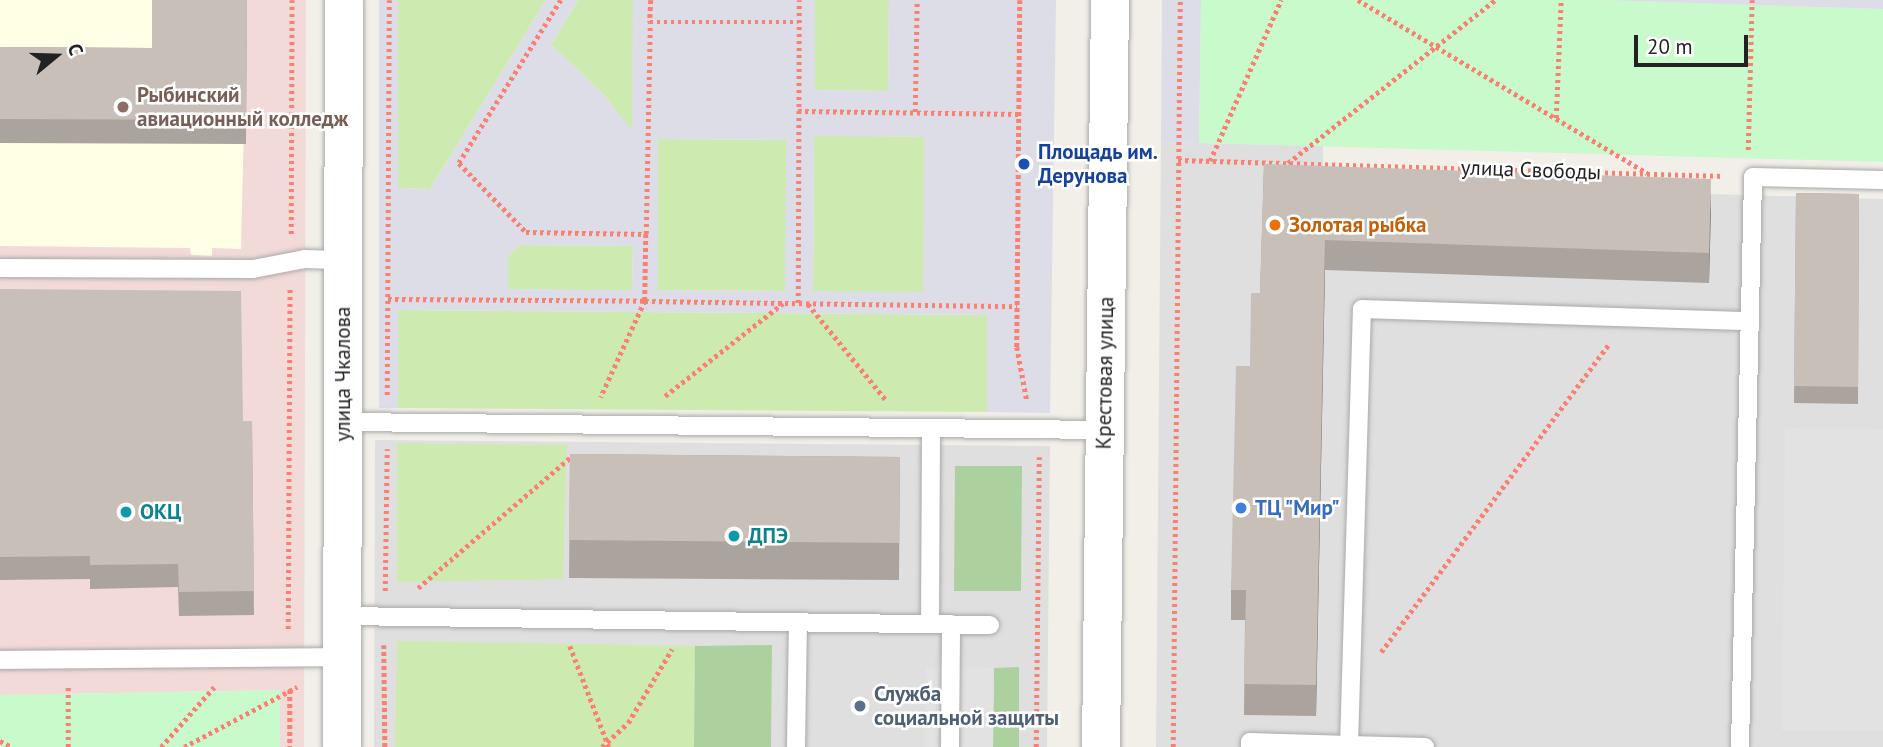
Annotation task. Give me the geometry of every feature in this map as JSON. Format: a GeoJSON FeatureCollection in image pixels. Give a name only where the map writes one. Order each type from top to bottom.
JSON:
{"type":"FeatureCollection","features":[{"type":"Feature","properties":{"kind":"street","name":"улица Чкалова"},"geometry":{"type":"LineString","coordinates":[[342,747],[344,0]]}},
{"type":"Feature","properties":{"kind":"street","name":"Крестовая улица"},"geometry":{"type":"LineString","coordinates":[[1101,747],[1110,0]]}},
{"type":"Feature","properties":{"kind":"lane"},"geometry":{"type":"LineString","coordinates":[[1740,747],[1751,177],[1883,180]]}},
{"type":"Feature","properties":{"kind":"lane"},"geometry":{"type":"LineString","coordinates":[[0,268],[253,269],[290,262],[343,260]]}},
{"type":"Feature","properties":{"kind":"lane"},"geometry":{"type":"LineString","coordinates":[[1349,745],[1362,309],[1750,321]]}},
{"type":"Feature","properties":{"kind":"lane"},"geometry":{"type":"LineString","coordinates":[[343,422],[1105,430]]}},
{"type":"Feature","properties":{"kind":"lane"},"geometry":{"type":"LineString","coordinates":[[930,624],[931,429]]}},
{"type":"Feature","properties":{"kind":"lane"},"geometry":{"type":"LineString","coordinates":[[342,616],[990,625]]}},
{"type":"Feature","properties":{"kind":"lane"},"geometry":{"type":"LineString","coordinates":[[796,747],[798,623]]}},
{"type":"Feature","properties":{"kind":"lane"},"geometry":{"type":"LineString","coordinates":[[950,747],[951,624]]}},
{"type":"Feature","properties":{"kind":"lane"},"geometry":{"type":"LineString","coordinates":[[0,660],[342,657]]}},
{"type":"Feature","properties":{"kind":"lane"},"geometry":{"type":"LineString","coordinates":[[1250,747],[1250,742],[1425,747]]}},
{"type":"Feature","properties":{"kind":"path"},"geometry":{"type":"LineString","coordinates":[[290,747],[292,0]]}},
{"type":"Feature","properties":{"kind":"path"},"geometry":{"type":"LineString","coordinates":[[385,747],[389,0]]}},
{"type":"Feature","properties":{"kind":"path"},"geometry":{"type":"LineString","coordinates":[[561,0],[459,163],[526,232],[646,234]]}},
{"type":"Feature","properties":{"kind":"path"},"geometry":{"type":"LineString","coordinates":[[384,617],[591,439],[596,409],[645,300],[651,0]]}},
{"type":"Feature","properties":{"kind":"path"},"geometry":{"type":"LineString","coordinates":[[798,303],[799,0]]}},
{"type":"Feature","properties":{"kind":"path"},"geometry":{"type":"LineString","coordinates":[[915,112],[917,0]]}},
{"type":"Feature","properties":{"kind":"path"},"geometry":{"type":"LineString","coordinates":[[1020,0],[1018,363],[1039,446],[1036,747]]}},
{"type":"Feature","properties":{"kind":"path"},"geometry":{"type":"LineString","coordinates":[[1173,747],[1180,0]]}},
{"type":"Feature","properties":{"kind":"path"},"geometry":{"type":"LineString","coordinates":[[1210,161],[1281,0]]}},
{"type":"Feature","properties":{"kind":"path"},"geometry":{"type":"LineString","coordinates":[[1358,0],[1648,174]]}},
{"type":"Feature","properties":{"kind":"path"},"geometry":{"type":"LineString","coordinates":[[1287,163],[1495,0]]}},
{"type":"Feature","properties":{"kind":"path"},"geometry":{"type":"LineString","coordinates":[[1556,118],[1561,0]]}},
{"type":"Feature","properties":{"kind":"path"},"geometry":{"type":"LineString","coordinates":[[1751,177],[1752,0]]}},
{"type":"Feature","properties":{"kind":"path"},"geometry":{"type":"LineString","coordinates":[[650,22],[798,22]]}},
{"type":"Feature","properties":{"kind":"path"},"geometry":{"type":"LineString","coordinates":[[798,111],[1019,114]]}},
{"type":"Feature","properties":{"kind":"path","name":"улица Свободы"},"geometry":{"type":"LineString","coordinates":[[1178,160],[1751,177]]}},
{"type":"Feature","properties":{"kind":"path"},"geometry":{"type":"LineString","coordinates":[[388,299],[1017,306]]}},
{"type":"Feature","properties":{"kind":"path"},"geometry":{"type":"LineString","coordinates":[[618,425],[648,410],[783,303]]}},
{"type":"Feature","properties":{"kind":"path"},"geometry":{"type":"LineString","coordinates":[[808,303],[909,429]]}},
{"type":"Feature","properties":{"kind":"path"},"geometry":{"type":"LineString","coordinates":[[1351,692],[1630,317]]}},
{"type":"Feature","properties":{"kind":"path"},"geometry":{"type":"LineString","coordinates":[[559,619],[606,746],[628,723],[689,621]]}},
{"type":"Feature","properties":{"kind":"path"},"geometry":{"type":"LineString","coordinates":[[184,747],[290,692],[342,657]]}},
{"type":"Feature","properties":{"kind":"path"},"geometry":{"type":"LineString","coordinates":[[68,659],[68,747]]}},
{"type":"Feature","properties":{"kind":"path"},"geometry":{"type":"LineString","coordinates":[[0,741],[12,747]]}},
{"type":"Feature","properties":{"kind":"shaded area"},"geometry":{"type":"Polygon","coordinates":[[[0,0],[306,0],[304,747],[280,747],[280,690],[0,695],[0,0]]]}},
{"type":"Feature","properties":{"kind":"shaded area"},"geometry":{"type":"Polygon","coordinates":[[[0,0],[247,0],[241,249],[212,248],[212,256],[191,255],[190,248],[0,246],[0,0]]]}},
{"type":"Feature","properties":{"kind":"shaded area"},"geometry":{"type":"Polygon","coordinates":[[[379,0],[398,0],[398,188],[430,189],[546,0],[578,0],[551,45],[605,96],[632,131],[633,0],[815,0],[815,90],[888,91],[889,0],[1056,0],[1050,413],[987,412],[987,315],[398,310],[398,408],[379,408],[379,0]],[[814,136],[813,291],[923,292],[924,137],[814,136]],[[658,139],[658,290],[785,291],[786,140],[658,139]],[[519,245],[508,257],[508,289],[632,290],[633,246],[519,245]]]}},
{"type":"Feature","properties":{"kind":"shaded area"},"geometry":{"type":"Polygon","coordinates":[[[1162,0],[1201,0],[1199,143],[1161,142],[1162,0]]]}},
{"type":"Feature","properties":{"kind":"shaded area"},"geometry":{"type":"Polygon","coordinates":[[[1602,0],[1883,0],[1883,9],[1752,5],[1602,0]]]}},
{"type":"Feature","properties":{"kind":"shaded area"},"geometry":{"type":"Polygon","coordinates":[[[1161,142],[1323,146],[1323,183],[1883,199],[1883,747],[1156,747],[1161,142]]]}},
{"type":"Feature","properties":{"kind":"shaded area"},"geometry":{"type":"Polygon","coordinates":[[[1785,428],[1883,429],[1883,731],[1782,731],[1785,428]]]}},
{"type":"Feature","properties":{"kind":"shaded area"},"geometry":{"type":"Polygon","coordinates":[[[375,440],[1050,446],[1047,747],[374,747],[375,440]]]}},
{"type":"Feature","properties":{"kind":"shaded area"},"geometry":{"type":"Polygon","coordinates":[[[926,667],[994,668],[993,747],[924,747],[926,667]]]}},
{"type":"Feature","properties":{"kind":"green space"},"geometry":{"type":"Polygon","coordinates":[[[398,0],[546,0],[430,189],[398,188],[398,0]]]}},
{"type":"Feature","properties":{"kind":"green space"},"geometry":{"type":"Polygon","coordinates":[[[578,0],[633,0],[633,133],[605,96],[551,45],[578,0]]]}},
{"type":"Feature","properties":{"kind":"green space"},"geometry":{"type":"Polygon","coordinates":[[[815,0],[889,0],[888,91],[815,90],[815,0]]]}},
{"type":"Feature","properties":{"kind":"green space"},"geometry":{"type":"Polygon","coordinates":[[[1201,0],[1602,0],[1883,9],[1883,162],[1199,143],[1201,0]]]}},
{"type":"Feature","properties":{"kind":"green space"},"geometry":{"type":"Polygon","coordinates":[[[814,135],[924,137],[924,293],[813,292],[814,135]]]}},
{"type":"Feature","properties":{"kind":"green space"},"geometry":{"type":"Polygon","coordinates":[[[658,139],[787,140],[786,291],[658,290],[658,139]]]}},
{"type":"Feature","properties":{"kind":"green space"},"geometry":{"type":"Polygon","coordinates":[[[519,245],[633,246],[632,291],[508,289],[508,257],[519,245]]]}},
{"type":"Feature","properties":{"kind":"green space"},"geometry":{"type":"Polygon","coordinates":[[[398,310],[988,315],[987,412],[398,408],[398,310]]]}},
{"type":"Feature","properties":{"kind":"green space"},"geometry":{"type":"Polygon","coordinates":[[[397,443],[567,445],[563,579],[397,582],[397,443]]]}},
{"type":"Feature","properties":{"kind":"green space"},"geometry":{"type":"Polygon","coordinates":[[[955,466],[1022,466],[1021,591],[954,591],[955,466]]]}},
{"type":"Feature","properties":{"kind":"green space"},"geometry":{"type":"Polygon","coordinates":[[[397,641],[695,646],[694,747],[395,747],[397,641]]]}},
{"type":"Feature","properties":{"kind":"green space"},"geometry":{"type":"Polygon","coordinates":[[[772,645],[771,747],[694,747],[695,646],[772,645]]]}},
{"type":"Feature","properties":{"kind":"green space"},"geometry":{"type":"Polygon","coordinates":[[[1019,667],[1019,747],[993,747],[994,668],[1019,667]]]}},
{"type":"Feature","properties":{"kind":"green space"},"geometry":{"type":"Polygon","coordinates":[[[280,690],[280,747],[0,747],[0,695],[280,690]]]}},
{"type":"Feature","properties":{"kind":"building","name":"Рыбинский авиационный колледж"},"geometry":{"type":"Polygon","coordinates":[[[152,0],[247,0],[246,120],[0,119],[0,47],[152,48],[152,0]]]}},
{"type":"Feature","properties":{"kind":"building"},"geometry":{"type":"Polygon","coordinates":[[[1264,164],[1711,179],[1709,253],[1325,240],[1316,685],[1244,684],[1246,590],[1231,590],[1236,366],[1250,366],[1251,293],[1260,293],[1264,164]]]}},
{"type":"Feature","properties":{"kind":"building"},"geometry":{"type":"Polygon","coordinates":[[[1796,193],[1859,194],[1858,387],[1794,386],[1796,193]]]}},
{"type":"Feature","properties":{"kind":"building","name":"ОКЦ"},"geometry":{"type":"Polygon","coordinates":[[[0,289],[241,291],[243,421],[252,421],[254,591],[179,592],[178,564],[90,565],[90,556],[0,557],[0,289]]]}},
{"type":"Feature","properties":{"kind":"building"},"geometry":{"type":"Polygon","coordinates":[[[570,454],[900,457],[899,543],[569,540],[570,454]]]}},
{"type":"Feature","properties":{"kind":"place","name":"Рыбинский авиационный колледж"},"geometry":{"type":"Point","coordinates":[123,107]}},
{"type":"Feature","properties":{"kind":"place","name":"Площадь им. Дерунова"},"geometry":{"type":"Point","coordinates":[1024,164]}},
{"type":"Feature","properties":{"kind":"place","name":"Золотая рыбка"},"geometry":{"type":"Point","coordinates":[1275,225]}},
{"type":"Feature","properties":{"kind":"place","name":"ТЦ \"Мир\""},"geometry":{"type":"Point","coordinates":[1241,508]}},
{"type":"Feature","properties":{"kind":"place","name":"ОКЦ"},"geometry":{"type":"Point","coordinates":[126,512]}},
{"type":"Feature","properties":{"kind":"place","name":"ДПЭ"},"geometry":{"type":"Point","coordinates":[734,536]}},
{"type":"Feature","properties":{"kind":"place","name":"Служба социальной защиты"},"geometry":{"type":"Point","coordinates":[860,706]}}]}
